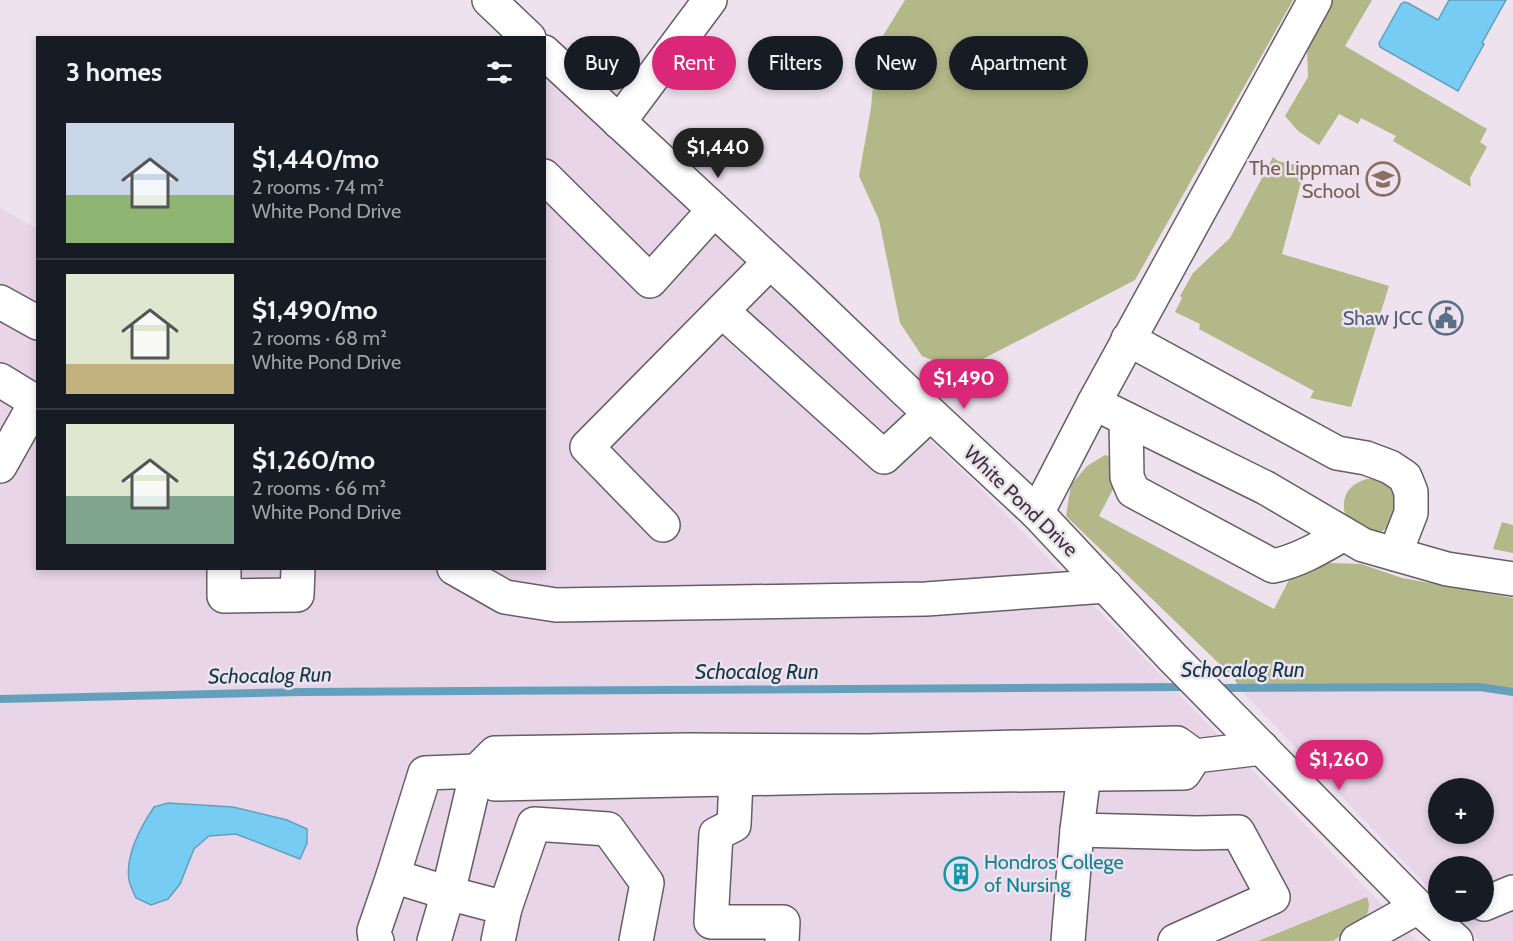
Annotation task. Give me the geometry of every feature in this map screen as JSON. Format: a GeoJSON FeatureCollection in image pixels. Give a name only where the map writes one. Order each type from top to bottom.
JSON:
{"type":"FeatureCollection","features":[{"type":"Feature","properties":{"kind":"street"},"geometry":{"type":"LineString","coordinates":[[489,0],[527,36]]}},
{"type":"Feature","properties":{"kind":"street"},"geometry":{"type":"LineString","coordinates":[[619,122],[710,0]]}},
{"type":"Feature","properties":{"kind":"street"},"geometry":{"type":"LineString","coordinates":[[1037,513],[1128,339],[1315,0]]}},
{"type":"Feature","properties":{"kind":"street","name":"White Pond Drive"},"geometry":{"type":"LineString","coordinates":[[546,54],[1037,513],[1262,748],[1447,927]]}},
{"type":"Feature","properties":{"kind":"street"},"geometry":{"type":"LineString","coordinates":[[546,178],[650,280],[714,210]]}},
{"type":"Feature","properties":{"kind":"street"},"geometry":{"type":"LineString","coordinates":[[663,525],[587,447],[770,262]]}},
{"type":"Feature","properties":{"kind":"street"},"geometry":{"type":"LineString","coordinates":[[0,302],[36,323]]}},
{"type":"Feature","properties":{"kind":"street"},"geometry":{"type":"LineString","coordinates":[[722,311],[884,457],[930,414]]}},
{"type":"Feature","properties":{"kind":"street"},"geometry":{"type":"LineString","coordinates":[[1128,339],[1337,453],[1366,458],[1390,467],[1405,477],[1411,492],[1411,513],[1395,554]]}},
{"type":"Feature","properties":{"kind":"street"},"geometry":{"type":"LineString","coordinates":[[0,380],[36,400]]}},
{"type":"Feature","properties":{"kind":"street"},"geometry":{"type":"LineString","coordinates":[[0,466],[36,403]]}},
{"type":"Feature","properties":{"kind":"street"},"geometry":{"type":"LineString","coordinates":[[1094,403],[1266,488],[1363,545],[1447,569],[1513,579]]}},
{"type":"Feature","properties":{"kind":"street"},"geometry":{"type":"LineString","coordinates":[[1126,419],[1127,477],[1133,491],[1273,566],[1289,563],[1344,534]]}},
{"type":"Feature","properties":{"kind":"street"},"geometry":{"type":"LineString","coordinates":[[224,570],[224,596],[297,594],[298,570]]}},
{"type":"Feature","properties":{"kind":"street"},"geometry":{"type":"LineString","coordinates":[[458,570],[505,597],[556,605],[926,599],[1106,586]]}},
{"type":"Feature","properties":{"kind":"street"},"geometry":{"type":"LineString","coordinates":[[377,941],[374,931],[425,773],[477,771],[495,783],[737,765],[867,751],[1084,760],[1177,743],[1195,756],[1262,748]]}},
{"type":"Feature","properties":{"kind":"street"},"geometry":{"type":"LineString","coordinates":[[1068,941],[1084,760]]}},
{"type":"Feature","properties":{"kind":"street"},"geometry":{"type":"LineString","coordinates":[[737,765],[735,825],[716,834],[711,922],[783,921],[782,941]]}},
{"type":"Feature","properties":{"kind":"street"},"geometry":{"type":"LineString","coordinates":[[434,941],[448,893],[477,771]]}},
{"type":"Feature","properties":{"kind":"street"},"geometry":{"type":"LineString","coordinates":[[498,941],[505,908],[534,824],[608,829],[646,883],[636,941]]}},
{"type":"Feature","properties":{"kind":"street"},"geometry":{"type":"LineString","coordinates":[[1077,830],[1238,832],[1273,897],[1175,941]]}},
{"type":"Feature","properties":{"kind":"street"},"geometry":{"type":"LineString","coordinates":[[393,876],[505,908]]}},
{"type":"Feature","properties":{"kind":"street"},"geometry":{"type":"LineString","coordinates":[[1494,900],[1513,892]]}},
{"type":"Feature","properties":{"kind":"street"},"geometry":{"type":"LineString","coordinates":[[1358,941],[1447,927]]}},
{"type":"Feature","properties":{"kind":"shaded area"},"geometry":{"type":"Polygon","coordinates":[[[546,67],[564,84],[564,90],[570,90],[990,498],[1417,941],[0,941],[0,208],[36,228],[36,570],[546,570],[546,67]]]}},
{"type":"Feature","properties":{"kind":"shaded area"},"geometry":{"type":"Polygon","coordinates":[[[1480,687],[1513,692],[1513,941],[1479,941],[1461,922],[1494,922],[1494,856],[1428,856],[1428,887],[1239,688],[1480,687]]]}},
{"type":"Feature","properties":{"kind":"green space"},"geometry":{"type":"Polygon","coordinates":[[[905,0],[1293,0],[1135,280],[960,371],[922,356],[900,323],[879,220],[859,176],[872,90],[937,90],[937,36],[883,36],[905,0]]]}},
{"type":"Feature","properties":{"kind":"green space"},"geometry":{"type":"Polygon","coordinates":[[[1333,0],[1372,0],[1345,46],[1487,129],[1480,142],[1487,147],[1470,178],[1471,187],[1393,141],[1396,136],[1361,118],[1358,124],[1339,114],[1319,145],[1298,131],[1285,116],[1308,77],[1307,45],[1333,0]]]}},
{"type":"Feature","properties":{"kind":"green space"},"geometry":{"type":"Polygon","coordinates":[[[1273,157],[1278,161],[1305,167],[1282,254],[1389,286],[1351,407],[1310,398],[1314,391],[1199,329],[1200,324],[1175,312],[1182,298],[1180,296],[1193,273],[1230,238],[1273,157]]]}},
{"type":"Feature","properties":{"kind":"green space"},"geometry":{"type":"Polygon","coordinates":[[[1105,455],[1119,459],[1122,472],[1099,516],[1274,609],[1291,576],[1328,563],[1361,564],[1402,578],[1513,598],[1513,692],[1480,687],[1239,688],[1234,678],[1066,516],[1071,485],[1087,466],[1105,455]]]}},
{"type":"Feature","properties":{"kind":"green space"},"geometry":{"type":"Polygon","coordinates":[[[1367,479],[1381,481],[1390,486],[1397,498],[1394,522],[1375,534],[1366,532],[1348,521],[1344,511],[1344,501],[1348,492],[1354,485],[1367,479]]]}},
{"type":"Feature","properties":{"kind":"green space"},"geometry":{"type":"Polygon","coordinates":[[[1502,522],[1513,525],[1513,553],[1493,549],[1502,522]]]}},
{"type":"Feature","properties":{"kind":"green space"},"geometry":{"type":"Polygon","coordinates":[[[1367,897],[1368,912],[1363,920],[1333,941],[1258,941],[1367,897]]]}},
{"type":"Feature","properties":{"kind":"water"},"geometry":{"type":"Polygon","coordinates":[[[1449,0],[1506,0],[1458,91],[1380,47],[1379,43],[1404,2],[1438,20],[1449,0]]]}},
{"type":"Feature","properties":{"kind":"water"},"geometry":{"type":"Polygon","coordinates":[[[168,803],[233,807],[287,820],[307,829],[307,843],[300,859],[236,834],[209,836],[194,849],[180,884],[168,899],[151,905],[136,898],[129,880],[129,861],[139,833],[154,807],[168,803]]]}},
{"type":"Feature","properties":{"kind":"waterway","name":"Schocalog Run"},"geometry":{"type":"LineString","coordinates":[[0,699],[302,692],[1189,687]]}},
{"type":"Feature","properties":{"kind":"waterway","name":"Schocalog Run"},"geometry":{"type":"LineString","coordinates":[[1217,688],[1480,687],[1513,692]]}},
{"type":"Feature","properties":{"kind":"place","name":"The Lippman School"},"geometry":{"type":"Point","coordinates":[1383,179]}},
{"type":"Feature","properties":{"kind":"place","name":"Shaw JCC"},"geometry":{"type":"Point","coordinates":[1446,318]}},
{"type":"Feature","properties":{"kind":"place","name":"Hondros College of Nursing"},"geometry":{"type":"Point","coordinates":[961,874]}}]}
